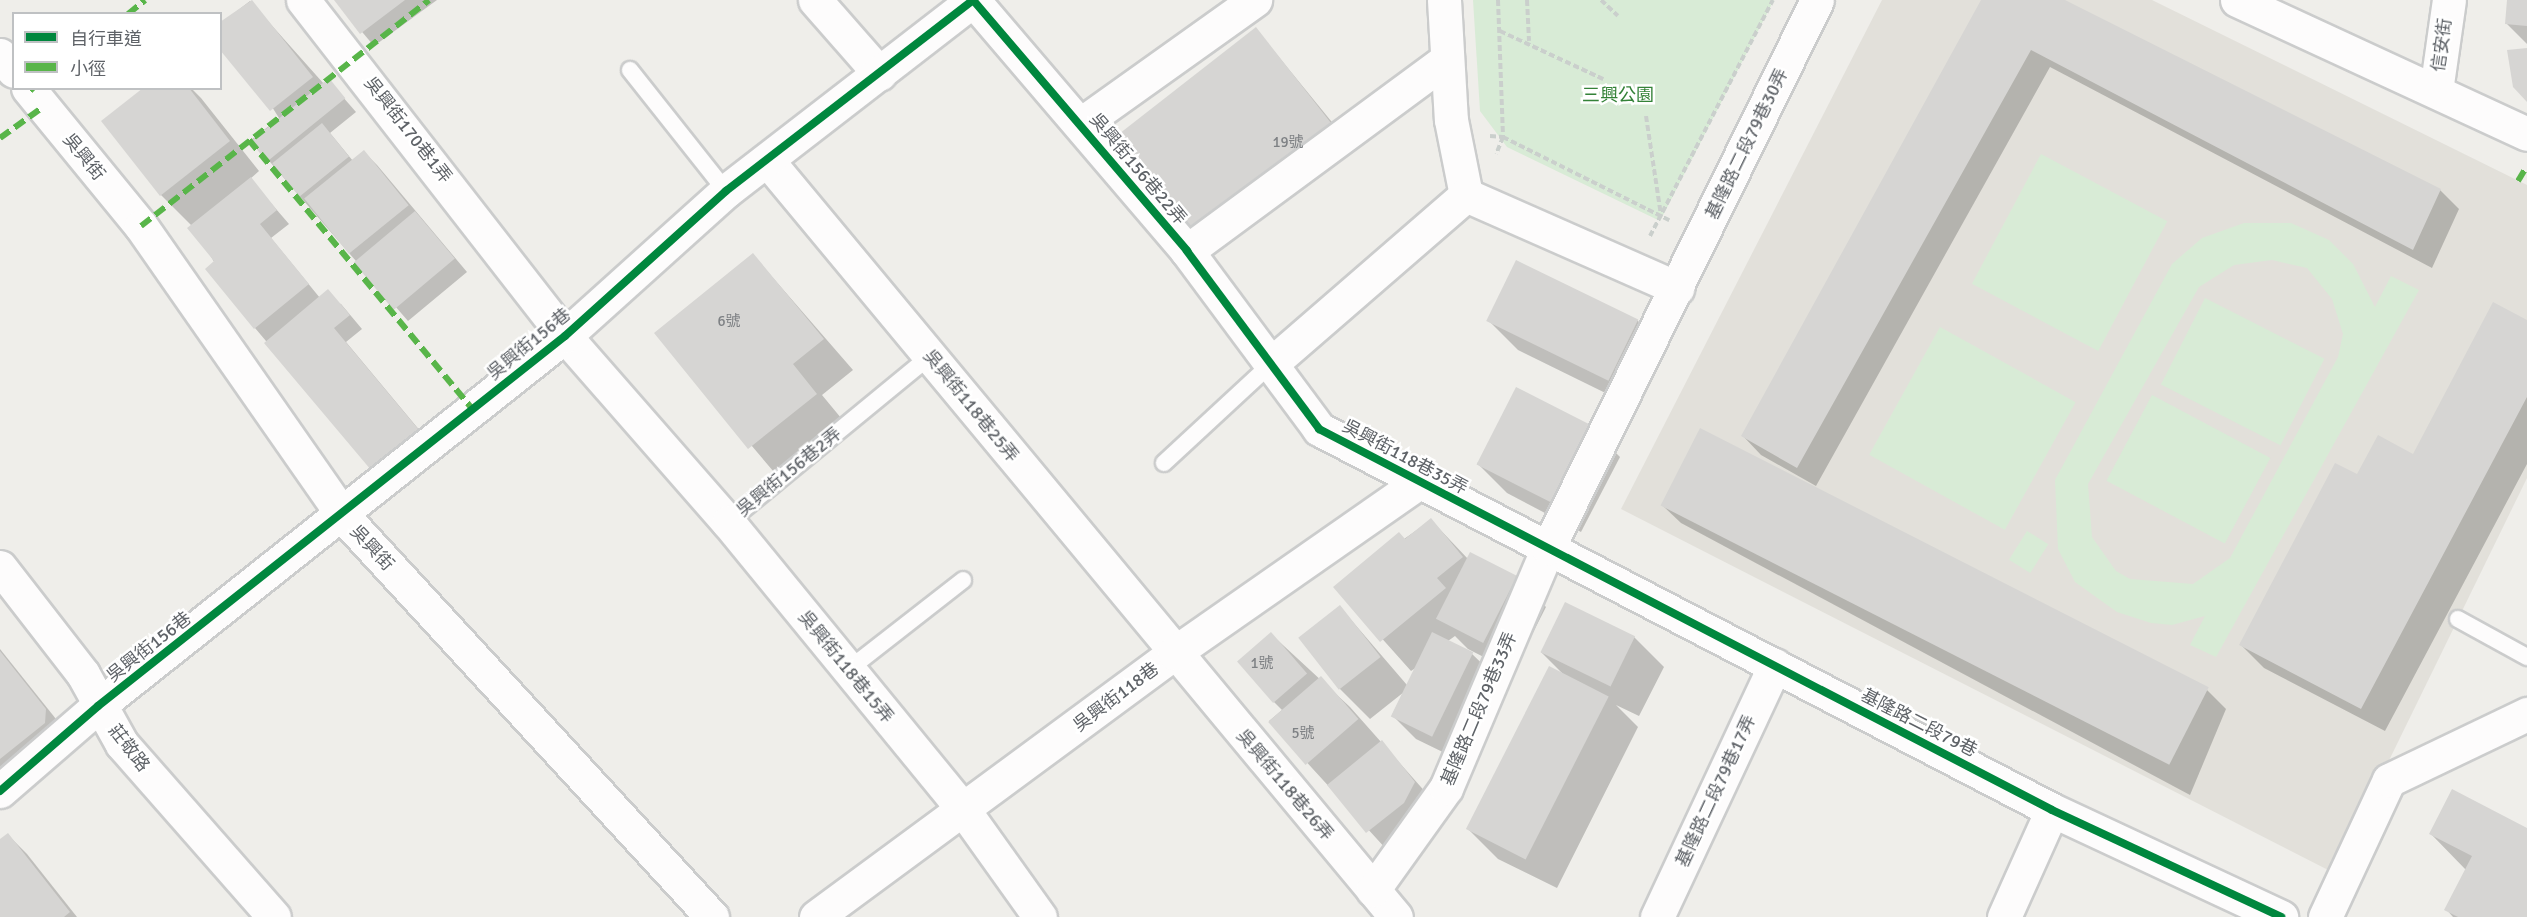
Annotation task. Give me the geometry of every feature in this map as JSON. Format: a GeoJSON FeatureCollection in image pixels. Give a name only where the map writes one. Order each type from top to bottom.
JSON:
{"type":"FeatureCollection","features":[{"type":"Feature","properties":{"kind":"street","name":"吳興街170巷1弄"},"geometry":{"type":"LineString","coordinates":[[303,0],[352,58],[565,336]]}},
{"type":"Feature","properties":{"kind":"street"},"geometry":{"type":"LineString","coordinates":[[815,0],[879,74]]}},
{"type":"Feature","properties":{"kind":"street","name":"吳興街156巷"},"geometry":{"type":"LineString","coordinates":[[0,791],[98,706],[343,516],[565,336],[726,191],[973,0]]}},
{"type":"Feature","properties":{"kind":"street","name":"吳興街156巷22弄"},"geometry":{"type":"LineString","coordinates":[[973,0],[1081,123],[1186,250],[1271,364]]}},
{"type":"Feature","properties":{"kind":"street","name":"吳興街156巷22弄"},"geometry":{"type":"LineString","coordinates":[[1081,123],[1255,0]]}},
{"type":"Feature","properties":{"kind":"street"},"geometry":{"type":"LineString","coordinates":[[1444,0],[1451,120],[1466,195]]}},
{"type":"Feature","properties":{"kind":"street","name":"基隆路二段79巷30弄"},"geometry":{"type":"LineString","coordinates":[[1548,548],[1817,0]]}},
{"type":"Feature","properties":{"kind":"street"},"geometry":{"type":"LineString","coordinates":[[2238,0],[2527,134]]}},
{"type":"Feature","properties":{"kind":"street","name":"信安街"},"geometry":{"type":"LineString","coordinates":[[2436,91],[2448,0]]}},
{"type":"Feature","properties":{"kind":"street"},"geometry":{"type":"LineString","coordinates":[[0,55],[12,69]]}},
{"type":"Feature","properties":{"kind":"street","name":"吳興街156巷22弄"},"geometry":{"type":"LineString","coordinates":[[1186,250],[1447,59]]}},
{"type":"Feature","properties":{"kind":"street","name":"吳興街"},"geometry":{"type":"LineString","coordinates":[[30,90],[141,226],[343,516],[712,917]]}},
{"type":"Feature","properties":{"kind":"street","name":"吳興街118巷25弄"},"geometry":{"type":"LineString","coordinates":[[767,160],[1174,653]]}},
{"type":"Feature","properties":{"kind":"street"},"geometry":{"type":"LineString","coordinates":[[1466,195],[1677,288]]}},
{"type":"Feature","properties":{"kind":"street"},"geometry":{"type":"LineString","coordinates":[[1271,364],[1466,195]]}},
{"type":"Feature","properties":{"kind":"street","name":"吳興街156巷2弄"},"geometry":{"type":"LineString","coordinates":[[565,336],[728,522]]}},
{"type":"Feature","properties":{"kind":"street","name":"吳興街118巷35弄"},"geometry":{"type":"LineString","coordinates":[[1271,364],[1319,429],[1548,548]]}},
{"type":"Feature","properties":{"kind":"street","name":"吳興街118巷"},"geometry":{"type":"LineString","coordinates":[[816,917],[964,813],[1174,653],[1419,482]]}},
{"type":"Feature","properties":{"kind":"street","name":"吳興街118巷15弄"},"geometry":{"type":"LineString","coordinates":[[728,522],[964,813],[1040,917]]}},
{"type":"Feature","properties":{"kind":"street","name":"基隆路二段79巷"},"geometry":{"type":"LineString","coordinates":[[1548,548],[2052,810],[2281,917]]}},
{"type":"Feature","properties":{"kind":"street","name":"基隆路二段79巷33弄"},"geometry":{"type":"LineString","coordinates":[[1373,890],[1446,788],[1548,548]]}},
{"type":"Feature","properties":{"kind":"street","name":"莊敬路"},"geometry":{"type":"LineString","coordinates":[[0,567],[83,674],[98,706],[122,744],[274,917]]}},
{"type":"Feature","properties":{"kind":"street","name":"吳興街118巷26弄"},"geometry":{"type":"LineString","coordinates":[[1174,653],[1396,917]]}},
{"type":"Feature","properties":{"kind":"street","name":"基隆路二段79巷17弄"},"geometry":{"type":"LineString","coordinates":[[1657,917],[1775,665]]}},
{"type":"Feature","properties":{"kind":"street"},"geometry":{"type":"LineString","coordinates":[[2325,917],[2389,780],[2527,714]]}},
{"type":"Feature","properties":{"kind":"street"},"geometry":{"type":"LineString","coordinates":[[2004,917],[2052,810]]}},
{"type":"Feature","properties":{"kind":"lane"},"geometry":{"type":"LineString","coordinates":[[630,70],[726,191]]}},
{"type":"Feature","properties":{"kind":"lane","name":"吳興街156巷2弄"},"geometry":{"type":"LineString","coordinates":[[728,522],[930,356]]}},
{"type":"Feature","properties":{"kind":"lane"},"geometry":{"type":"LineString","coordinates":[[1164,463],[1271,364]]}},
{"type":"Feature","properties":{"kind":"lane"},"geometry":{"type":"LineString","coordinates":[[848,670],[963,580]]}},
{"type":"Feature","properties":{"kind":"lane"},"geometry":{"type":"LineString","coordinates":[[2458,619],[2527,657]]}},
{"type":"Feature","properties":{"kind":"path"},"geometry":{"type":"LineString","coordinates":[[1498,0],[1503,137],[1661,216]]}},
{"type":"Feature","properties":{"kind":"path"},"geometry":{"type":"LineString","coordinates":[[1527,0],[1529,41]]}},
{"type":"Feature","properties":{"kind":"path"},"geometry":{"type":"LineString","coordinates":[[1601,0],[1618,16]]}},
{"type":"Feature","properties":{"kind":"path"},"geometry":{"type":"LineString","coordinates":[[1661,216],[1773,0]]}},
{"type":"Feature","properties":{"kind":"path"},"geometry":{"type":"LineString","coordinates":[[1500,31],[1529,41],[1603,79]]}},
{"type":"Feature","properties":{"kind":"path"},"geometry":{"type":"LineString","coordinates":[[1646,116],[1661,216]]}},
{"type":"Feature","properties":{"kind":"shaded area"},"geometry":{"type":"Polygon","coordinates":[[[1882,0],[2152,0],[2527,185],[2527,478],[2334,873],[1621,509],[1882,0]]]}},
{"type":"Feature","properties":{"kind":"green space","name":"三興公園"},"geometry":{"type":"Polygon","coordinates":[[[1473,0],[1774,0],[1660,221],[1507,147],[1480,111],[1473,0]]]}},
{"type":"Feature","properties":{"kind":"green space"},"geometry":{"type":"Polygon","coordinates":[[[2041,154],[2167,221],[2098,351],[1972,284],[2041,154]]]}},
{"type":"Feature","properties":{"kind":"green space"},"geometry":{"type":"Polygon","coordinates":[[[2244,223],[2291,223],[2329,240],[2353,264],[2375,307],[2391,276],[2419,290],[2216,657],[2190,645],[2205,616],[2172,625],[2151,623],[2117,612],[2075,582],[2058,549],[2055,480],[2172,264],[2202,238],[2244,223]],[[2272,260],[2234,265],[2199,287],[2088,484],[2092,537],[2116,571],[2130,579],[2193,584],[2230,558],[2338,357],[2343,334],[2332,299],[2307,268],[2272,260]]]}},
{"type":"Feature","properties":{"kind":"green space"},"geometry":{"type":"Polygon","coordinates":[[[2205,298],[2324,359],[2280,445],[2161,384],[2205,298]]]}},
{"type":"Feature","properties":{"kind":"green space"},"geometry":{"type":"Polygon","coordinates":[[[1940,327],[2076,402],[2005,530],[1869,455],[1940,327]]]}},
{"type":"Feature","properties":{"kind":"green space"},"geometry":{"type":"Polygon","coordinates":[[[2152,395],[2270,458],[2225,544],[2106,481],[2152,395]]]}},
{"type":"Feature","properties":{"kind":"green space"},"geometry":{"type":"Polygon","coordinates":[[[2027,531],[2048,544],[2030,573],[2009,560],[2027,531]]]}},
{"type":"Feature","properties":{"kind":"building"},"geometry":{"type":"Polygon","coordinates":[[[252,0],[313,77],[270,111],[222,52],[222,21],[252,0]]]}},
{"type":"Feature","properties":{"kind":"building"},"geometry":{"type":"Polygon","coordinates":[[[334,0],[405,0],[360,34],[334,0]]]}},
{"type":"Feature","properties":{"kind":"building"},"geometry":{"type":"Polygon","coordinates":[[[1981,0],[2065,0],[2441,189],[2413,250],[2031,50],[1797,468],[1741,436],[1981,0]]]}},
{"type":"Feature","properties":{"kind":"building"},"geometry":{"type":"Polygon","coordinates":[[[2507,0],[2527,0],[2527,26],[2505,24],[2507,0]]]}},
{"type":"Feature","properties":{"kind":"building"},"geometry":{"type":"Polygon","coordinates":[[[1256,27],[1337,130],[1195,241],[1114,138],[1256,27]]]}},
{"type":"Feature","properties":{"kind":"building"},"geometry":{"type":"Polygon","coordinates":[[[2527,48],[2527,102],[2513,87],[2507,50],[2527,48]]]}},
{"type":"Feature","properties":{"kind":"building"},"geometry":{"type":"Polygon","coordinates":[[[329,78],[345,98],[267,162],[251,142],[329,78]]]}},
{"type":"Feature","properties":{"kind":"building"},"geometry":{"type":"Polygon","coordinates":[[[140,90],[191,90],[230,141],[160,196],[101,121],[140,90]]]}},
{"type":"Feature","properties":{"kind":"building"},"geometry":{"type":"Polygon","coordinates":[[[322,123],[349,156],[299,197],[272,163],[322,123]]]}},
{"type":"Feature","properties":{"kind":"building"},"geometry":{"type":"Polygon","coordinates":[[[364,150],[409,205],[349,254],[304,198],[364,150]]]}},
{"type":"Feature","properties":{"kind":"building"},"geometry":{"type":"Polygon","coordinates":[[[251,177],[277,210],[260,224],[309,284],[254,329],[205,269],[214,261],[187,228],[251,177]]]}},
{"type":"Feature","properties":{"kind":"building"},"geometry":{"type":"Polygon","coordinates":[[[415,211],[455,258],[394,310],[354,262],[415,211]]]}},
{"type":"Feature","properties":{"kind":"building"},"geometry":{"type":"Polygon","coordinates":[[[753,253],[824,339],[793,364],[817,394],[748,449],[654,333],[753,253]]]}},
{"type":"Feature","properties":{"kind":"building"},"geometry":{"type":"Polygon","coordinates":[[[1516,260],[1638,320],[1608,381],[1486,321],[1516,260]]]}},
{"type":"Feature","properties":{"kind":"building"},"geometry":{"type":"Polygon","coordinates":[[[328,289],[350,315],[334,328],[419,430],[371,470],[264,343],[328,289]]]}},
{"type":"Feature","properties":{"kind":"building"},"geometry":{"type":"Polygon","coordinates":[[[2493,302],[2527,320],[2527,397],[2361,709],[2239,645],[2335,463],[2357,474],[2378,435],[2413,454],[2493,302]]]}},
{"type":"Feature","properties":{"kind":"building"},"geometry":{"type":"Polygon","coordinates":[[[1516,387],[1592,426],[1552,503],[1477,465],[1516,387]]]}},
{"type":"Feature","properties":{"kind":"building"},"geometry":{"type":"Polygon","coordinates":[[[1700,428],[2209,687],[2169,765],[1661,506],[1700,428]]]}},
{"type":"Feature","properties":{"kind":"building"},"geometry":{"type":"Polygon","coordinates":[[[1431,518],[1463,557],[1437,578],[1446,588],[1380,642],[1333,587],[1399,532],[1405,539],[1431,518]]]}},
{"type":"Feature","properties":{"kind":"building"},"geometry":{"type":"Polygon","coordinates":[[[1470,552],[1517,576],[1483,643],[1436,619],[1470,552]]]}},
{"type":"Feature","properties":{"kind":"building"},"geometry":{"type":"Polygon","coordinates":[[[1565,602],[1635,636],[1611,687],[1540,652],[1565,602]]]}},
{"type":"Feature","properties":{"kind":"building"},"geometry":{"type":"Polygon","coordinates":[[[1340,605],[1381,657],[1339,690],[1298,638],[1340,605]]]}},
{"type":"Feature","properties":{"kind":"building"},"geometry":{"type":"Polygon","coordinates":[[[1271,632],[1307,674],[1273,703],[1237,662],[1271,632]]]}},
{"type":"Feature","properties":{"kind":"building"},"geometry":{"type":"Polygon","coordinates":[[[1432,632],[1473,652],[1432,737],[1391,716],[1432,632]]]}},
{"type":"Feature","properties":{"kind":"building"},"geometry":{"type":"Polygon","coordinates":[[[0,651],[46,709],[45,723],[0,759],[0,651]]]}},
{"type":"Feature","properties":{"kind":"building"},"geometry":{"type":"Polygon","coordinates":[[[1549,666],[1609,696],[1526,859],[1466,829],[1549,666]]]}},
{"type":"Feature","properties":{"kind":"building"},"geometry":{"type":"Polygon","coordinates":[[[1321,676],[1358,719],[1306,765],[1268,722],[1321,676]]]}},
{"type":"Feature","properties":{"kind":"building"},"geometry":{"type":"Polygon","coordinates":[[[1382,740],[1415,782],[1404,803],[1366,833],[1327,785],[1382,740]]]}},
{"type":"Feature","properties":{"kind":"building"},"geometry":{"type":"Polygon","coordinates":[[[2452,789],[2527,828],[2527,917],[2458,917],[2444,910],[2472,856],[2429,834],[2452,789]]]}},
{"type":"Feature","properties":{"kind":"building"},"geometry":{"type":"Polygon","coordinates":[[[8,833],[70,912],[64,917],[0,917],[0,839],[8,833]]]}},
{"type":"Feature","properties":{"kind":"marked path"},"geometry":{"type":"LineString","coordinates":[[130,12],[145,0]]}},
{"type":"Feature","properties":{"kind":"marked path"},"geometry":{"type":"LineString","coordinates":[[141,226],[429,0]]}},
{"type":"Feature","properties":{"kind":"marked path"},"geometry":{"type":"LineString","coordinates":[[0,138],[43,107]]}},
{"type":"Feature","properties":{"kind":"marked path"},"geometry":{"type":"LineString","coordinates":[[249,140],[472,409]]}},
{"type":"Feature","properties":{"kind":"marked path"},"geometry":{"type":"LineString","coordinates":[[2518,181],[2527,166]]}},
{"type":"Feature","properties":{"kind":"cycle path"},"geometry":{"type":"LineString","coordinates":[[973,0],[1187,251],[1319,429],[2052,810],[2281,917]]}},
{"type":"Feature","properties":{"kind":"cycle path"},"geometry":{"type":"LineString","coordinates":[[0,791],[98,706],[565,336],[726,191],[973,0]]}}]}
